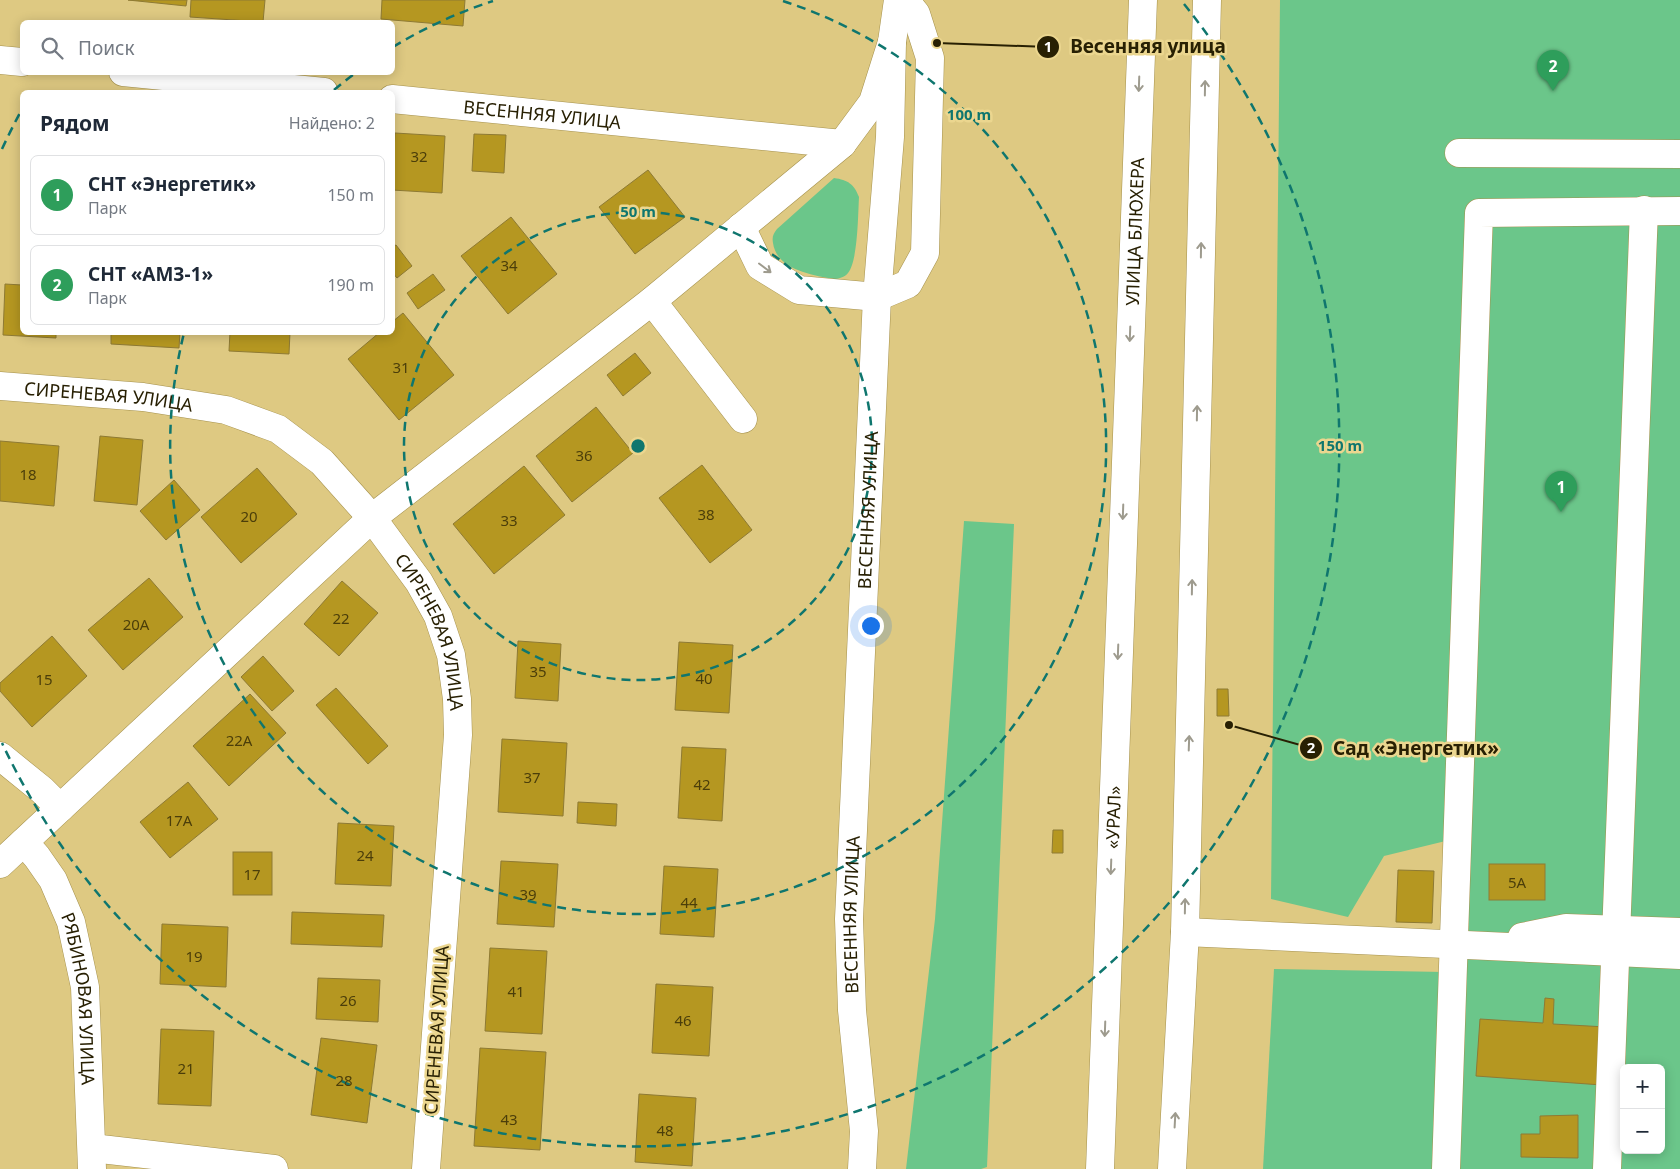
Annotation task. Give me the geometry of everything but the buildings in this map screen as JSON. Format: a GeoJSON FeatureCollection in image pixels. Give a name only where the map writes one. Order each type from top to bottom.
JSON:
{"type":"FeatureCollection","features":[{"type":"Feature","properties":{"kind":"street","name":"ВЕСЕННЯЯ УЛИЦА"},"geometry":{"type":"LineString","coordinates":[[862,1169],[864,1131],[852,1010],[848,919],[877,297],[890,137],[892,42],[898,0]]}},
{"type":"Feature","properties":{"kind":"street"},"geometry":{"type":"LineString","coordinates":[[741,227],[760,266],[799,290],[877,297],[908,284],[925,253],[930,58],[916,14],[906,0]]}},
{"type":"Feature","properties":{"kind":"street","name":"УЛИЦА БЛЮХЕРА"},"geometry":{"type":"LineString","coordinates":[[1125,464],[1142,0]]}},
{"type":"Feature","properties":{"kind":"street"},"geometry":{"type":"LineString","coordinates":[[1172,1169],[1185,932],[1207,0]]}},
{"type":"Feature","properties":{"kind":"street"},"geometry":{"type":"LineString","coordinates":[[0,864],[372,518],[652,301],[842,144],[873,102],[892,42]]}},
{"type":"Feature","properties":{"kind":"street"},"geometry":{"type":"LineString","coordinates":[[0,60],[20,62]]}},
{"type":"Feature","properties":{"kind":"street"},"geometry":{"type":"LineString","coordinates":[[153,75],[304,90]]}},
{"type":"Feature","properties":{"kind":"street","name":"ВЕСЕННЯЯ УЛИЦА"},"geometry":{"type":"LineString","coordinates":[[395,99],[842,144]]}},
{"type":"Feature","properties":{"kind":"street"},"geometry":{"type":"LineString","coordinates":[[1459,153],[1680,154]]}},
{"type":"Feature","properties":{"kind":"street"},"geometry":{"type":"LineString","coordinates":[[1607,1169],[1644,210]]}},
{"type":"Feature","properties":{"kind":"street"},"geometry":{"type":"LineString","coordinates":[[1446,1169],[1480,213],[1680,210]]}},
{"type":"Feature","properties":{"kind":"street"},"geometry":{"type":"LineString","coordinates":[[652,301],[743,419]]}},
{"type":"Feature","properties":{"kind":"street","name":"СИРЕНЕВАЯ УЛИЦА"},"geometry":{"type":"LineString","coordinates":[[0,386],[143,397],[226,410],[278,429],[322,462],[372,518],[419,582],[438,616],[451,655],[457,699],[458,734],[426,1169]]}},
{"type":"Feature","properties":{"kind":"street","name":"«УРАЛ»"},"geometry":{"type":"LineString","coordinates":[[1100,1169],[1125,464]]}},
{"type":"Feature","properties":{"kind":"street"},"geometry":{"type":"LineString","coordinates":[[0,756],[42,790],[60,808]]}},
{"type":"Feature","properties":{"kind":"street","name":"РЯБИНОВАЯ УЛИЦА"},"geometry":{"type":"LineString","coordinates":[[24,842],[53,880],[71,922],[85,987],[92,1158]]}},
{"type":"Feature","properties":{"kind":"street"},"geometry":{"type":"LineString","coordinates":[[1185,932],[1484,946],[1616,941],[1680,932]]}},
{"type":"Feature","properties":{"kind":"street"},"geometry":{"type":"LineString","coordinates":[[1616,941],[1680,955]]}},
{"type":"Feature","properties":{"kind":"street"},"geometry":{"type":"LineString","coordinates":[[92,1158],[274,1169]]}},
{"type":"Feature","properties":{"kind":"green space"},"geometry":{"type":"Polygon","coordinates":[[[1280,0],[1680,0],[1680,1169],[1445,1169],[1462,837],[1384,856],[1348,917],[1271,899],[1280,0]]]}},
{"type":"Feature","properties":{"kind":"green space"},"geometry":{"type":"Polygon","coordinates":[[[834,178],[850,183],[859,197],[854,258],[848,273],[845,276],[834,279],[806,273],[788,265],[776,252],[773,239],[777,229],[834,178]]]}},
{"type":"Feature","properties":{"kind":"green space"},"geometry":{"type":"Polygon","coordinates":[[[964,521],[1014,524],[987,1167],[981,1169],[906,1169],[935,919],[964,521]]]}},
{"type":"Feature","properties":{"kind":"green space"},"geometry":{"type":"Polygon","coordinates":[[[1274,969],[1445,972],[1433,1169],[1263,1169],[1274,969]]]}},
{"type":"Feature","properties":{"kind":"place","name":"Весенняя улица"},"geometry":{"type":"Point","coordinates":[937,43]}},
{"type":"Feature","properties":{"kind":"place","name":"СНТ «АМЗ-1»"},"geometry":{"type":"Point","coordinates":[1553,91]}},
{"type":"Feature","properties":{"kind":"place","name":"СНТ «Энергетик»"},"geometry":{"type":"Point","coordinates":[1561,512]}},
{"type":"Feature","properties":{"kind":"place","name":"Сад «Энергетик»"},"geometry":{"type":"Point","coordinates":[1229,725]}}]}
